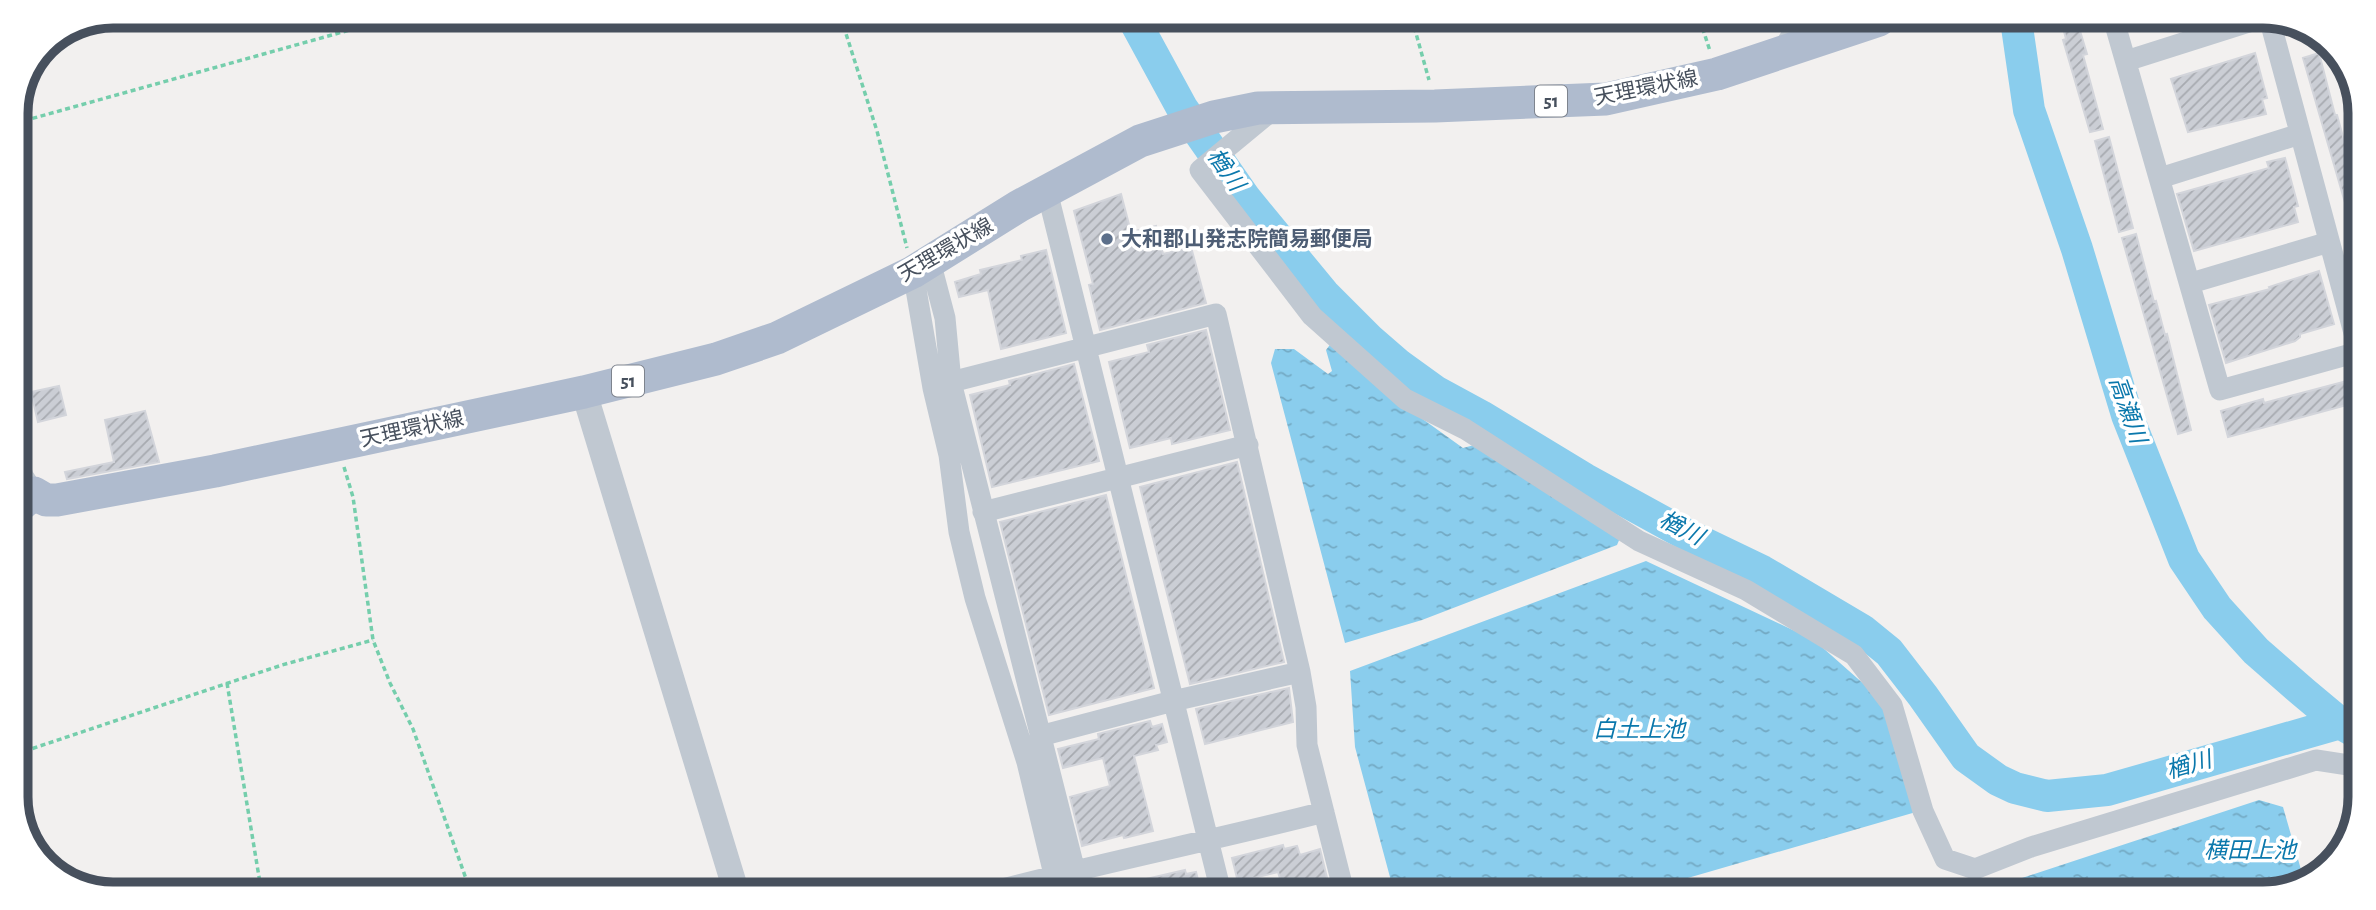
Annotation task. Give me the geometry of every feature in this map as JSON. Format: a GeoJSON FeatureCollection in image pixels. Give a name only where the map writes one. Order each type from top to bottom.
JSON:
{"type":"FeatureCollection","features":[{"type":"Feature","properties":{"kind":"main road","name":"天理環状線"},"geometry":{"type":"LineString","coordinates":[[28,501],[57,500],[215,471],[584,392],[716,359],[777,338],[921,266],[1047,191],[1140,141],[1213,117],[1258,108],[1435,106],[1606,99],[1717,74],[1856,28]]}},
{"type":"Feature","properties":{"kind":"street"},"geometry":{"type":"LineString","coordinates":[[1780,54],[1796,28]]}},
{"type":"Feature","properties":{"kind":"street"},"geometry":{"type":"LineString","coordinates":[[2116,28],[2220,390],[2348,353]]}},
{"type":"Feature","properties":{"kind":"street"},"geometry":{"type":"LineString","coordinates":[[2126,61],[2230,28]]}},
{"type":"Feature","properties":{"kind":"street"},"geometry":{"type":"LineString","coordinates":[[2272,29],[2348,313]]}},
{"type":"Feature","properties":{"kind":"street"},"geometry":{"type":"LineString","coordinates":[[1276,108],[1200,170],[1312,316],[1405,399],[1465,429],[1639,541],[1746,590],[1854,655],[1892,705],[1923,811],[1945,859],[1975,869],[2031,847],[2316,760],[2348,765]]}},
{"type":"Feature","properties":{"kind":"street"},"geometry":{"type":"LineString","coordinates":[[2160,178],[2301,134]]}},
{"type":"Feature","properties":{"kind":"street"},"geometry":{"type":"LineString","coordinates":[[1047,191],[1220,882]]}},
{"type":"Feature","properties":{"kind":"street"},"geometry":{"type":"LineString","coordinates":[[2191,283],[2329,242]]}},
{"type":"Feature","properties":{"kind":"street"},"geometry":{"type":"LineString","coordinates":[[921,266],[945,318],[951,382],[1077,881],[1324,812]]}},
{"type":"Feature","properties":{"kind":"street"},"geometry":{"type":"LineString","coordinates":[[921,266],[933,388],[949,456],[959,532],[975,598],[1027,762],[1056,882]]}},
{"type":"Feature","properties":{"kind":"street"},"geometry":{"type":"LineString","coordinates":[[951,382],[1216,314],[1300,672],[1306,707],[1307,745],[1342,882]]}},
{"type":"Feature","properties":{"kind":"street"},"geometry":{"type":"LineString","coordinates":[[584,392],[733,882]]}},
{"type":"Feature","properties":{"kind":"street"},"geometry":{"type":"LineString","coordinates":[[983,512],[1248,445]]}},
{"type":"Feature","properties":{"kind":"street"},"geometry":{"type":"LineString","coordinates":[[1040,736],[1173,701],[1300,672]]}},
{"type":"Feature","properties":{"kind":"path"},"geometry":{"type":"LineString","coordinates":[[28,120],[357,28]]}},
{"type":"Feature","properties":{"kind":"path"},"geometry":{"type":"LineString","coordinates":[[844,28],[921,266]]}},
{"type":"Feature","properties":{"kind":"path"},"geometry":{"type":"LineString","coordinates":[[1414,28],[1435,106]]}},
{"type":"Feature","properties":{"kind":"path"},"geometry":{"type":"LineString","coordinates":[[1703,28],[1717,74]]}},
{"type":"Feature","properties":{"kind":"path"},"geometry":{"type":"LineString","coordinates":[[337,445],[353,497],[373,640],[390,683],[413,729],[467,882]]}},
{"type":"Feature","properties":{"kind":"path"},"geometry":{"type":"LineString","coordinates":[[28,750],[227,683],[373,640]]}},
{"type":"Feature","properties":{"kind":"path"},"geometry":{"type":"LineString","coordinates":[[227,683],[260,882]]}},
{"type":"Feature","properties":{"kind":"water"},"geometry":{"type":"Polygon","coordinates":[[[1332,342],[1385,392],[1463,448],[1478,444],[1623,531],[1617,545],[1422,620],[1345,643],[1271,363],[1275,349],[1294,349],[1328,374],[1332,371],[1326,350],[1332,342]]]}},
{"type":"Feature","properties":{"kind":"water","name":"白土上池"},"geometry":{"type":"Polygon","coordinates":[[[1646,561],[1814,640],[1883,701],[1916,812],[1674,882],[1391,882],[1355,747],[1350,671],[1646,561]]]}},
{"type":"Feature","properties":{"kind":"water","name":"横田上池"},"geometry":{"type":"Polygon","coordinates":[[[2259,800],[2283,807],[2302,872],[2263,882],[2010,882],[2259,800]]]}},
{"type":"Feature","properties":{"kind":"building"},"geometry":{"type":"Polygon","coordinates":[[[2063,28],[2079,28],[2087,54],[2083,55],[2103,129],[2090,132],[2063,40],[2066,39],[2063,28]]]}},
{"type":"Feature","properties":{"kind":"building"},"geometry":{"type":"Polygon","coordinates":[[[2255,53],[2267,98],[2262,99],[2266,114],[2188,132],[2171,79],[2255,53]]]}},
{"type":"Feature","properties":{"kind":"building"},"geometry":{"type":"Polygon","coordinates":[[[2319,53],[2348,155],[2348,213],[2303,58],[2319,53]]]}},
{"type":"Feature","properties":{"kind":"building"},"geometry":{"type":"Polygon","coordinates":[[[2109,137],[2133,228],[2119,232],[2095,141],[2109,137]]]}},
{"type":"Feature","properties":{"kind":"building"},"geometry":{"type":"Polygon","coordinates":[[[2285,158],[2298,206],[2294,207],[2298,222],[2194,251],[2177,194],[2269,168],[2267,162],[2285,158]]]}},
{"type":"Feature","properties":{"kind":"building"},"geometry":{"type":"Polygon","coordinates":[[[1121,194],[1131,232],[1156,226],[1163,254],[1191,247],[1206,303],[1100,330],[1089,285],[1093,284],[1074,211],[1121,194]]]}},
{"type":"Feature","properties":{"kind":"building"},"geometry":{"type":"Polygon","coordinates":[[[2136,234],[2154,302],[2156,301],[2165,335],[2167,334],[2191,430],[2178,434],[2122,238],[2136,234]]]}},
{"type":"Feature","properties":{"kind":"building"},"geometry":{"type":"Polygon","coordinates":[[[1046,250],[1066,333],[1001,349],[988,290],[959,297],[955,282],[981,274],[980,270],[1022,260],[1021,256],[1046,250]]]}},
{"type":"Feature","properties":{"kind":"building"},"geometry":{"type":"Polygon","coordinates":[[[2319,271],[2334,324],[2300,334],[2295,341],[2226,363],[2209,305],[2270,289],[2269,287],[2319,271]]]}},
{"type":"Feature","properties":{"kind":"building"},"geometry":{"type":"Polygon","coordinates":[[[1206,330],[1230,430],[1172,444],[1171,438],[1130,448],[1109,362],[1149,352],[1147,345],[1206,330]]]}},
{"type":"Feature","properties":{"kind":"building"},"geometry":{"type":"Polygon","coordinates":[[[1074,364],[1099,461],[992,487],[970,395],[1010,385],[1009,381],[1074,364]]]}},
{"type":"Feature","properties":{"kind":"building"},"geometry":{"type":"Polygon","coordinates":[[[2348,381],[2348,405],[2228,437],[2221,411],[2263,399],[2264,403],[2348,381]]]}},
{"type":"Feature","properties":{"kind":"building"},"geometry":{"type":"Polygon","coordinates":[[[59,386],[66,415],[38,422],[31,392],[59,386]]]}},
{"type":"Feature","properties":{"kind":"building"},"geometry":{"type":"Polygon","coordinates":[[[145,411],[159,462],[67,479],[65,472],[114,462],[105,420],[145,411]]]}},
{"type":"Feature","properties":{"kind":"building"},"geometry":{"type":"Polygon","coordinates":[[[1237,462],[1284,662],[1190,684],[1140,487],[1237,462]]]}},
{"type":"Feature","properties":{"kind":"building"},"geometry":{"type":"Polygon","coordinates":[[[1106,495],[1154,688],[1049,715],[1000,522],[1106,495]]]}},
{"type":"Feature","properties":{"kind":"building"},"geometry":{"type":"Polygon","coordinates":[[[1289,688],[1293,722],[1205,744],[1196,709],[1289,688]]]}},
{"type":"Feature","properties":{"kind":"building"},"geometry":{"type":"Polygon","coordinates":[[[1150,721],[1152,727],[1162,724],[1167,742],[1156,745],[1158,750],[1134,756],[1153,831],[1124,838],[1123,835],[1082,846],[1070,797],[1110,786],[1103,758],[1063,768],[1058,749],[1099,739],[1098,734],[1150,721]]]}},
{"type":"Feature","properties":{"kind":"building"},"geometry":{"type":"Polygon","coordinates":[[[1283,845],[1284,849],[1297,846],[1300,855],[1320,849],[1328,882],[1281,882],[1278,872],[1238,882],[1232,858],[1283,845]]]}},
{"type":"Feature","properties":{"kind":"building"},"geometry":{"type":"Polygon","coordinates":[[[1185,870],[1186,874],[1196,872],[1198,882],[1133,882],[1185,870]]]}},
{"type":"Feature","properties":{"kind":"waterway","name":"楢川"},"geometry":{"type":"LineString","coordinates":[[1138,28],[1182,108],[1245,198],[1324,294],[1369,339],[1435,391],[1585,479],[1687,535],[1762,571],[1862,630],[1889,652],[1966,757],[1998,780],[2015,788],[2047,796],[2107,790],[2340,723]]}},
{"type":"Feature","properties":{"kind":"waterway","name":"高瀬川"},"geometry":{"type":"LineString","coordinates":[[2017,28],[2029,110],[2077,249],[2127,415],[2184,559],[2217,608],[2256,651],[2348,728]]}},
{"type":"Feature","properties":{"kind":"place","name":"大和郡山発志院簡易郵便局"},"geometry":{"type":"Point","coordinates":[1107,239]}}]}
